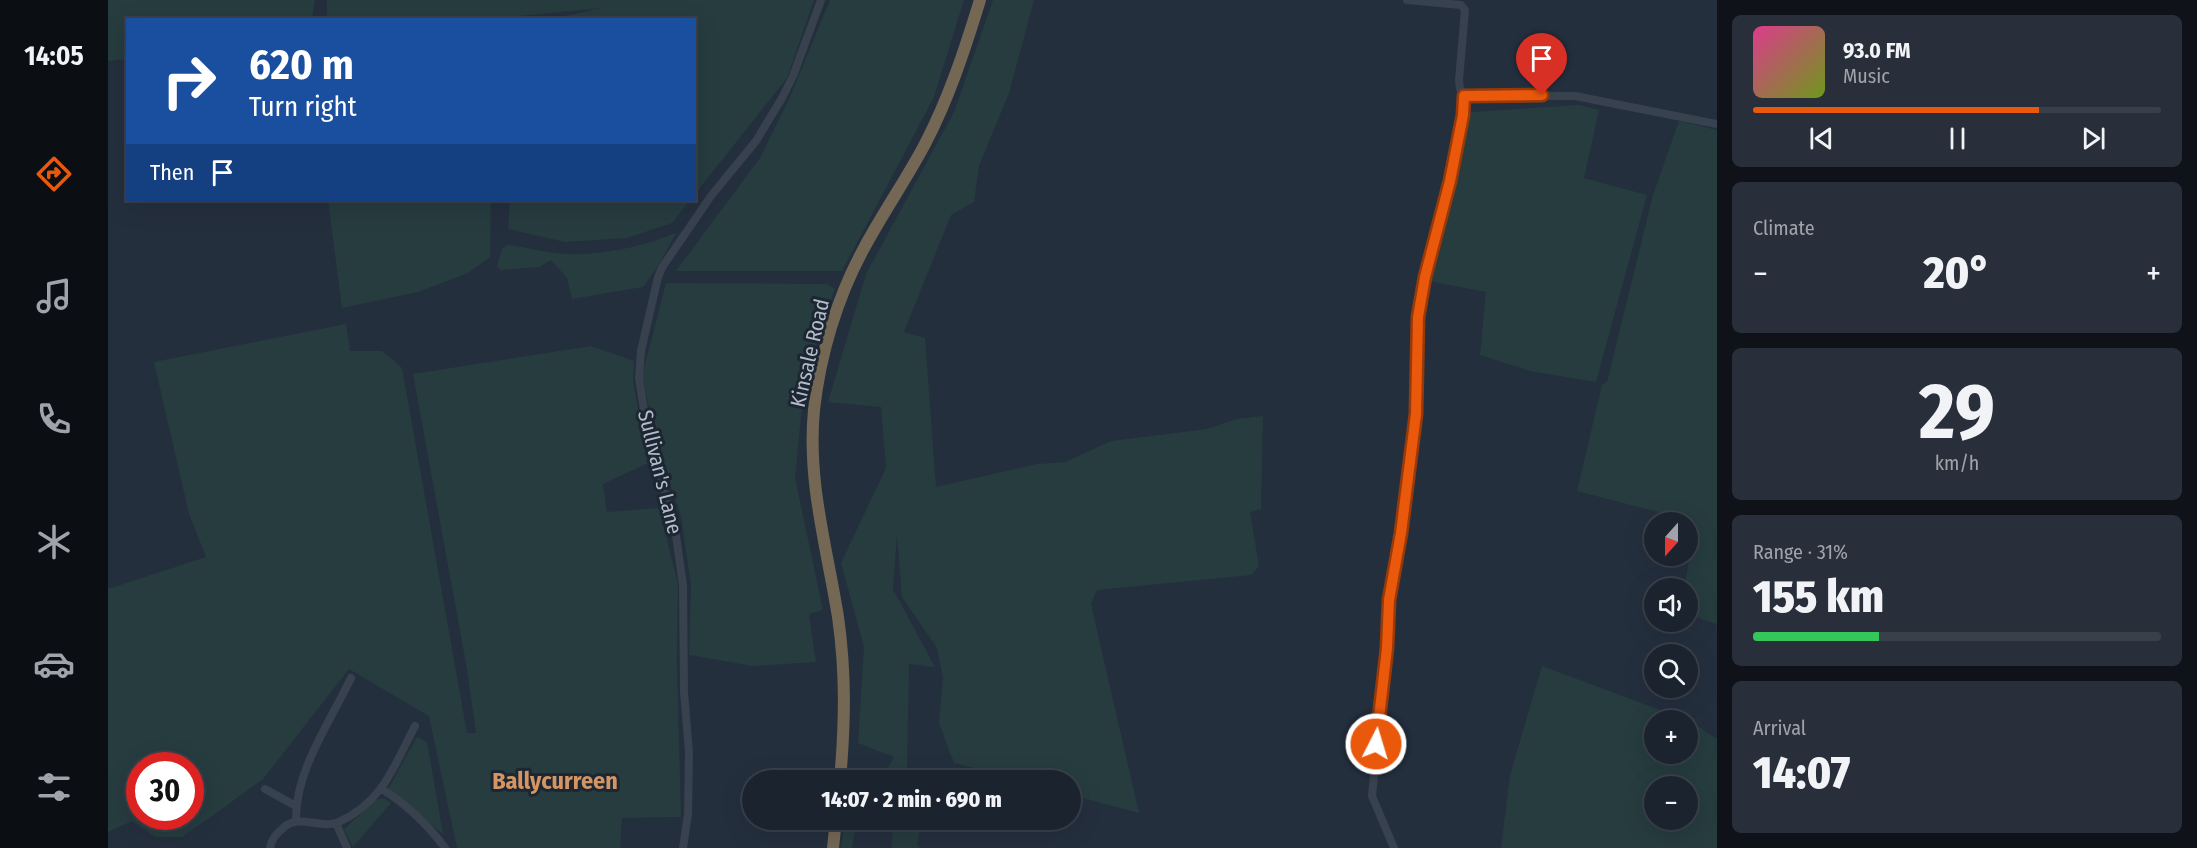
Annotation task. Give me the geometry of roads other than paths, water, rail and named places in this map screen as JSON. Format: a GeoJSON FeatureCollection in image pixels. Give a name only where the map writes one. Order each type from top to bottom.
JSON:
{"type":"FeatureCollection","features":[{"type":"Feature","properties":{"kind":"highway","name":"Kinsale Road"},"geometry":{"type":"LineString","coordinates":[[841,770],[845,726],[844,670],[838,616],[814,482],[814,410],[832,326],[847,283],[924,146],[940,112],[954,79],[980,0]]}},
{"type":"Feature","properties":{"kind":"highway"},"geometry":{"type":"LineString","coordinates":[[833,848],[835,830]]}},
{"type":"Feature","properties":{"kind":"street","name":"Sullivan's Lane"},"geometry":{"type":"LineString","coordinates":[[683,848],[688,814],[688,763],[684,692],[683,585],[674,522],[649,442],[639,378],[641,351],[658,277],[663,266],[705,203],[756,141],[778,105],[793,76],[821,0]]}},
{"type":"Feature","properties":{"kind":"street"},"geometry":{"type":"LineString","coordinates":[[1394,848],[1372,796],[1387,648],[1389,600],[1401,533],[1416,414],[1418,317],[1425,277],[1450,181],[1461,126],[1464,96],[1459,80],[1465,10],[1461,5],[1407,0]]}},
{"type":"Feature","properties":{"kind":"street"},"geometry":{"type":"LineString","coordinates":[[1464,96],[1575,96],[1717,124]]}},
{"type":"Feature","properties":{"kind":"street"},"geometry":{"type":"LineString","coordinates":[[296,820],[301,780],[351,678]]}},
{"type":"Feature","properties":{"kind":"street"},"geometry":{"type":"LineString","coordinates":[[270,848],[272,838],[286,825],[296,820],[336,823],[365,805],[382,789],[415,726]]}},
{"type":"Feature","properties":{"kind":"street"},"geometry":{"type":"LineString","coordinates":[[265,789],[296,806]]}},
{"type":"Feature","properties":{"kind":"street"},"geometry":{"type":"LineString","coordinates":[[382,789],[396,798],[432,831],[445,848]]}},
{"type":"Feature","properties":{"kind":"street"},"geometry":{"type":"LineString","coordinates":[[336,823],[347,848]]}},
{"type":"Feature","properties":{"kind":"district","name":"Ballycurreen"},"geometry":{"type":"Point","coordinates":[555,781]}}]}
